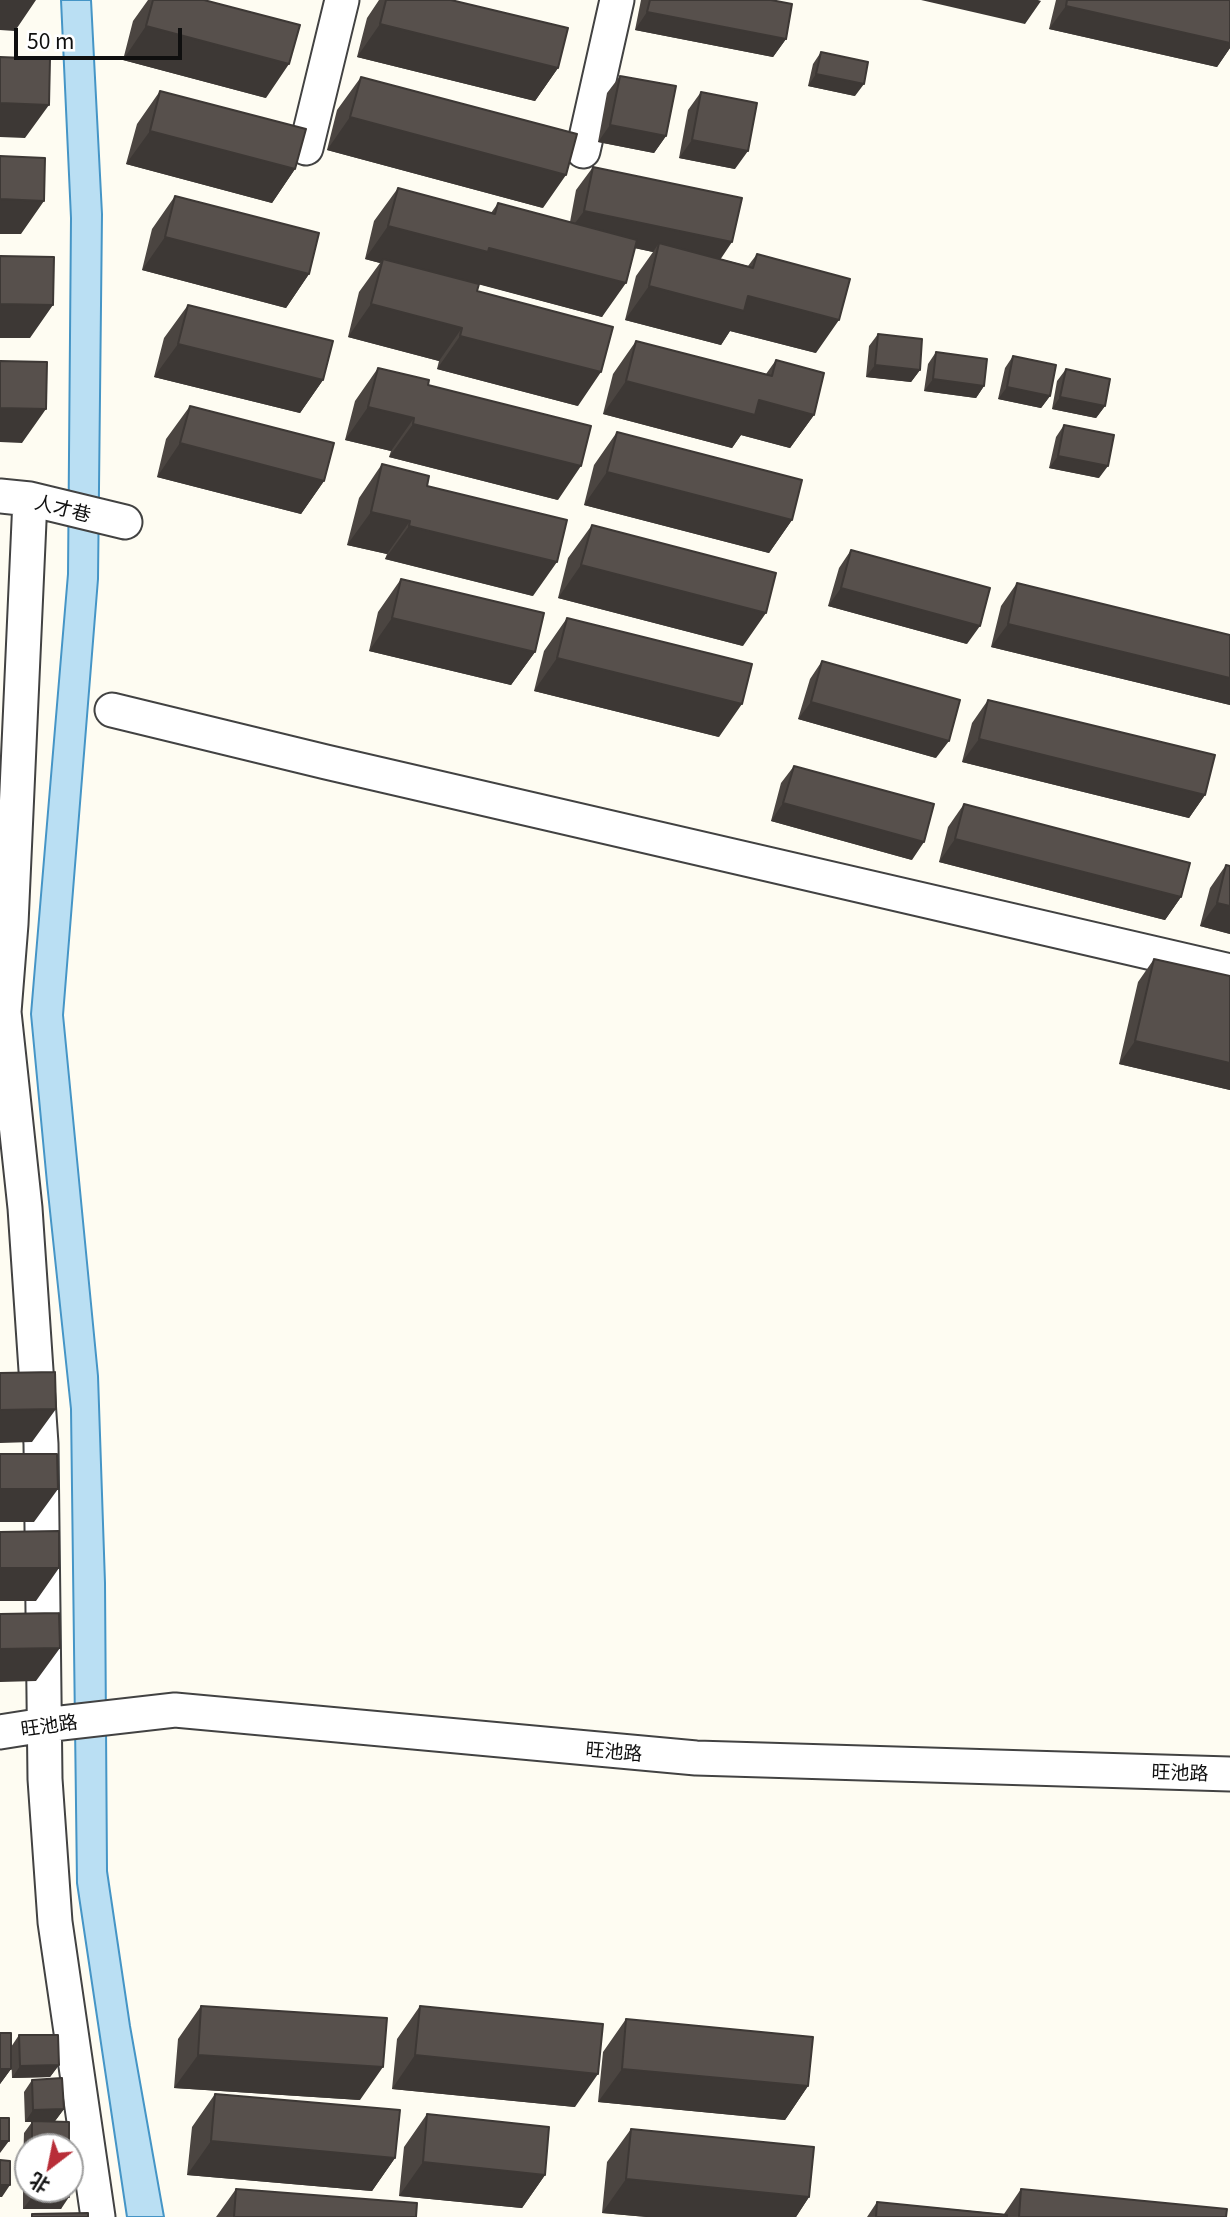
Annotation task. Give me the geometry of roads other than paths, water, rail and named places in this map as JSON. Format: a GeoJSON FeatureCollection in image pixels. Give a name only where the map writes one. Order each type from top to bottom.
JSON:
{"type":"FeatureCollection","features":[{"type":"Feature","properties":{"kind":"street"},"geometry":{"type":"LineString","coordinates":[[306,148],[342,0]]}},
{"type":"Feature","properties":{"kind":"street"},"geometry":{"type":"LineString","coordinates":[[583,151],[617,0]]}},
{"type":"Feature","properties":{"kind":"street"},"geometry":{"type":"LineString","coordinates":[[25,500],[12,896],[4,1012],[12,1209],[41,1444],[45,1779],[55,1923],[98,2217]]}},
{"type":"Feature","properties":{"kind":"street","name":"人才巷"},"geometry":{"type":"LineString","coordinates":[[25,500],[120,521]]}},
{"type":"Feature","properties":{"kind":"street"},"geometry":{"type":"LineString","coordinates":[[112,710],[1230,971]]}},
{"type":"Feature","properties":{"kind":"street","name":"旺池路"},"geometry":{"type":"LineString","coordinates":[[0,1732],[175,1710],[696,1758],[1230,1774]]}},
{"type":"Feature","properties":{"kind":"water"},"geometry":{"type":"Polygon","coordinates":[[[61,0],[91,0],[102,214],[98,579],[63,1015],[98,1376],[105,1583],[107,1871],[130,2026],[164,2217],[127,2217],[77,1883],[71,1409],[31,1014],[68,574],[71,218],[61,0]]]}}]}
